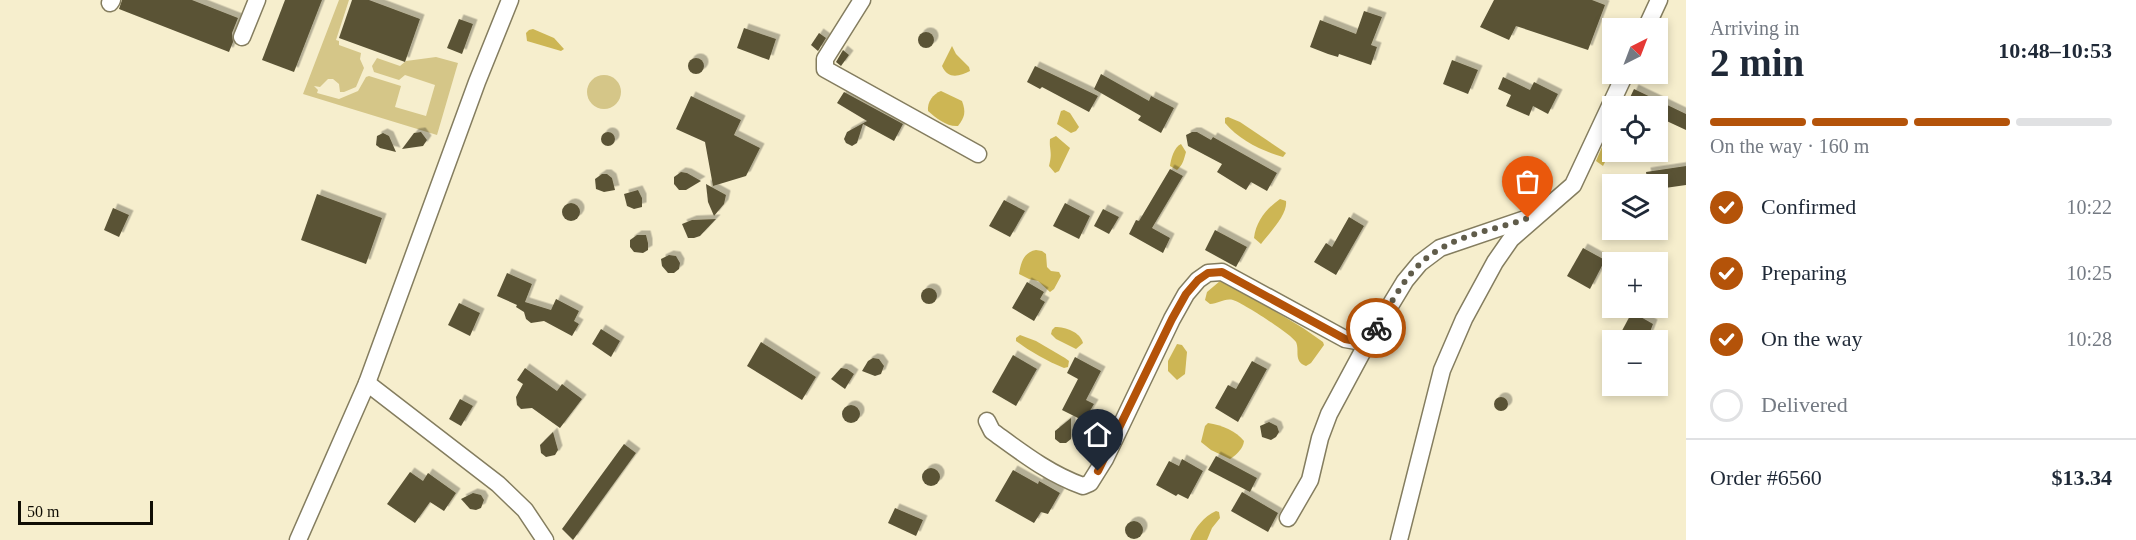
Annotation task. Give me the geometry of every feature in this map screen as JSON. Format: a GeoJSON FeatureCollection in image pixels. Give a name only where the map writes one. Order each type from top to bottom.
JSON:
{"type":"FeatureCollection","features":[{"type":"Feature","properties":{"kind":"street"},"geometry":{"type":"LineString","coordinates":[[242,37],[257,0]]}},
{"type":"Feature","properties":{"kind":"street"},"geometry":{"type":"LineString","coordinates":[[298,540],[367,382],[477,82],[510,0]]}},
{"type":"Feature","properties":{"kind":"street"},"geometry":{"type":"LineString","coordinates":[[862,0],[825,59],[825,69],[978,154]]}},
{"type":"Feature","properties":{"kind":"street"},"geometry":{"type":"LineString","coordinates":[[1651,18],[1659,0]]}},
{"type":"Feature","properties":{"kind":"street"},"geometry":{"type":"LineString","coordinates":[[1399,540],[1442,370],[1464,319],[1495,262],[1511,239],[1573,185],[1620,84]]}},
{"type":"Feature","properties":{"kind":"street"},"geometry":{"type":"LineString","coordinates":[[1288,518],[1310,480],[1320,438],[1329,414],[1405,281],[1426,258],[1440,248],[1541,213]]}},
{"type":"Feature","properties":{"kind":"street"},"geometry":{"type":"LineString","coordinates":[[987,421],[992,431],[1046,469],[1083,486],[1090,483],[1105,459],[1186,294],[1198,280],[1208,273],[1222,272],[1345,339],[1368,343]]}},
{"type":"Feature","properties":{"kind":"street"},"geometry":{"type":"LineString","coordinates":[[367,382],[498,484],[525,510],[545,540]]}},
{"type":"Feature","properties":{"kind":"shaded area"},"geometry":{"type":"Polygon","coordinates":[[[339,0],[349,0],[336,40],[339,41],[339,45],[361,53],[360,59],[364,68],[356,87],[340,92],[339,84],[333,79],[328,79],[320,87],[314,86],[318,90],[317,93],[339,99],[358,91],[366,77],[369,76],[401,86],[395,107],[426,116],[435,85],[405,75],[399,80],[374,72],[372,66],[377,58],[400,66],[406,61],[436,57],[458,63],[437,135],[303,94],[339,0]]]}},
{"type":"Feature","properties":{"kind":"shaded area"},"geometry":{"type":"Polygon","coordinates":[[[533,29],[554,38],[564,49],[561,51],[527,41],[526,33],[533,29]]]}},
{"type":"Feature","properties":{"kind":"shaded area"},"geometry":{"type":"Polygon","coordinates":[[[952,46],[970,71],[954,76],[942,66],[952,46]]]}},
{"type":"Feature","properties":{"kind":"shaded area"},"geometry":{"type":"Polygon","coordinates":[[[604,75],[616,80],[621,92],[616,104],[604,109],[592,104],[587,92],[592,80],[604,75]]]}},
{"type":"Feature","properties":{"kind":"shaded area"},"geometry":{"type":"Polygon","coordinates":[[[941,91],[962,101],[964,114],[958,126],[946,124],[928,111],[931,99],[941,91]]]}},
{"type":"Feature","properties":{"kind":"shaded area"},"geometry":{"type":"Polygon","coordinates":[[[1061,111],[1070,113],[1079,127],[1076,131],[1071,133],[1057,124],[1061,111]]]}},
{"type":"Feature","properties":{"kind":"shaded area"},"geometry":{"type":"Polygon","coordinates":[[[1225,118],[1240,122],[1286,153],[1283,157],[1275,155],[1244,140],[1225,123],[1225,118]]]}},
{"type":"Feature","properties":{"kind":"shaded area"},"geometry":{"type":"Polygon","coordinates":[[[1056,136],[1070,148],[1059,171],[1055,173],[1049,166],[1050,139],[1056,136]]]}},
{"type":"Feature","properties":{"kind":"shaded area"},"geometry":{"type":"Polygon","coordinates":[[[1181,144],[1186,152],[1177,170],[1170,166],[1175,150],[1181,144]]]}},
{"type":"Feature","properties":{"kind":"shaded area"},"geometry":{"type":"Polygon","coordinates":[[[1602,147],[1602,162],[1605,162],[1603,166],[1596,161],[1602,147]]]}},
{"type":"Feature","properties":{"kind":"shaded area"},"geometry":{"type":"Polygon","coordinates":[[[1280,199],[1286,201],[1284,212],[1261,244],[1254,238],[1257,226],[1271,206],[1280,199]]]}},
{"type":"Feature","properties":{"kind":"shaded area"},"geometry":{"type":"Polygon","coordinates":[[[1036,250],[1046,254],[1047,267],[1051,271],[1059,272],[1061,276],[1050,292],[1038,281],[1019,274],[1024,258],[1036,250]]]}},
{"type":"Feature","properties":{"kind":"shaded area"},"geometry":{"type":"Polygon","coordinates":[[[1220,281],[1224,281],[1323,342],[1324,345],[1311,363],[1306,366],[1302,364],[1298,359],[1296,342],[1277,326],[1246,307],[1233,300],[1210,304],[1205,300],[1207,292],[1220,281]]]}},
{"type":"Feature","properties":{"kind":"shaded area"},"geometry":{"type":"Polygon","coordinates":[[[1055,327],[1072,331],[1083,343],[1076,349],[1056,339],[1051,334],[1055,327]]]}},
{"type":"Feature","properties":{"kind":"shaded area"},"geometry":{"type":"Polygon","coordinates":[[[1020,335],[1036,341],[1065,358],[1069,361],[1068,367],[1064,368],[1027,349],[1016,341],[1020,335]]]}},
{"type":"Feature","properties":{"kind":"shaded area"},"geometry":{"type":"Polygon","coordinates":[[[1177,344],[1182,345],[1187,352],[1185,374],[1177,380],[1168,371],[1168,361],[1177,344]]]}},
{"type":"Feature","properties":{"kind":"shaded area"},"geometry":{"type":"Polygon","coordinates":[[[1208,423],[1228,429],[1244,441],[1237,454],[1230,459],[1211,450],[1201,442],[1208,423]]]}},
{"type":"Feature","properties":{"kind":"shaded area"},"geometry":{"type":"Polygon","coordinates":[[[1216,511],[1219,512],[1220,518],[1212,528],[1207,540],[1190,540],[1200,523],[1216,511]]]}},
{"type":"Feature","properties":{"kind":"building"},"geometry":{"type":"Polygon","coordinates":[[[122,0],[192,0],[238,18],[232,33],[233,42],[229,52],[119,9],[122,0]]]}},
{"type":"Feature","properties":{"kind":"building"},"geometry":{"type":"Polygon","coordinates":[[[285,0],[322,0],[294,72],[262,60],[285,0]]]}},
{"type":"Feature","properties":{"kind":"building"},"geometry":{"type":"Polygon","coordinates":[[[352,0],[369,0],[420,19],[405,62],[339,38],[352,0]]]}},
{"type":"Feature","properties":{"kind":"building"},"geometry":{"type":"Polygon","coordinates":[[[1494,0],[1592,0],[1605,5],[1588,50],[1516,26],[1509,40],[1480,27],[1494,0]]]}},
{"type":"Feature","properties":{"kind":"building"},"geometry":{"type":"Polygon","coordinates":[[[1364,11],[1382,17],[1371,45],[1377,47],[1371,65],[1310,47],[1320,20],[1356,34],[1364,11]]]}},
{"type":"Feature","properties":{"kind":"building"},"geometry":{"type":"Polygon","coordinates":[[[459,19],[473,24],[462,54],[447,48],[459,19]]]}},
{"type":"Feature","properties":{"kind":"building"},"geometry":{"type":"Polygon","coordinates":[[[744,28],[776,39],[769,60],[737,48],[744,28]]]}},
{"type":"Feature","properties":{"kind":"building"},"geometry":{"type":"Polygon","coordinates":[[[926,32],[932,34],[934,40],[932,46],[926,48],[920,46],[918,40],[920,34],[926,32]]]}},
{"type":"Feature","properties":{"kind":"building"},"geometry":{"type":"Polygon","coordinates":[[[819,33],[826,38],[818,51],[811,45],[819,33]]]}},
{"type":"Feature","properties":{"kind":"building"},"geometry":{"type":"Polygon","coordinates":[[[843,50],[849,55],[841,66],[836,62],[843,50]]]}},
{"type":"Feature","properties":{"kind":"building"},"geometry":{"type":"Polygon","coordinates":[[[696,58],[702,60],[704,66],[702,72],[696,74],[690,72],[688,66],[690,60],[696,58]]]}},
{"type":"Feature","properties":{"kind":"building"},"geometry":{"type":"Polygon","coordinates":[[[1452,60],[1478,70],[1468,94],[1443,84],[1452,60]]]}},
{"type":"Feature","properties":{"kind":"building"},"geometry":{"type":"Polygon","coordinates":[[[1035,66],[1098,96],[1089,112],[1042,87],[1040,89],[1027,82],[1035,66]]]}},
{"type":"Feature","properties":{"kind":"building"},"geometry":{"type":"Polygon","coordinates":[[[1101,74],[1149,101],[1151,96],[1174,108],[1161,133],[1138,120],[1141,116],[1094,89],[1101,74]]]}},
{"type":"Feature","properties":{"kind":"building"},"geometry":{"type":"Polygon","coordinates":[[[1503,77],[1530,90],[1534,82],[1558,94],[1548,114],[1533,106],[1529,116],[1506,106],[1511,95],[1498,89],[1503,77]]]}},
{"type":"Feature","properties":{"kind":"building"},"geometry":{"type":"Polygon","coordinates":[[[1634,89],[1649,96],[1631,96],[1634,89]]]}},
{"type":"Feature","properties":{"kind":"building"},"geometry":{"type":"Polygon","coordinates":[[[844,92],[903,124],[894,141],[863,124],[857,143],[852,146],[846,143],[844,139],[847,132],[867,121],[837,103],[844,92]]]}},
{"type":"Feature","properties":{"kind":"building"},"geometry":{"type":"Polygon","coordinates":[[[691,96],[741,120],[734,135],[760,148],[746,176],[713,186],[705,142],[676,129],[691,96]]]}},
{"type":"Feature","properties":{"kind":"building"},"geometry":{"type":"Polygon","coordinates":[[[1668,105],[1686,114],[1686,130],[1668,122],[1668,105]]]}},
{"type":"Feature","properties":{"kind":"building"},"geometry":{"type":"Polygon","coordinates":[[[421,132],[427,140],[423,146],[402,149],[414,133],[421,132]]]}},
{"type":"Feature","properties":{"kind":"building"},"geometry":{"type":"Polygon","coordinates":[[[605,132],[611,132],[615,139],[611,146],[605,146],[601,142],[601,136],[605,132]]]}},
{"type":"Feature","properties":{"kind":"building"},"geometry":{"type":"Polygon","coordinates":[[[1197,132],[1211,140],[1213,137],[1277,173],[1267,191],[1251,182],[1246,190],[1217,172],[1222,164],[1188,146],[1186,135],[1197,132]]]}},
{"type":"Feature","properties":{"kind":"building"},"geometry":{"type":"Polygon","coordinates":[[[383,133],[389,136],[396,152],[376,145],[377,136],[383,133]]]}},
{"type":"Feature","properties":{"kind":"building"},"geometry":{"type":"Polygon","coordinates":[[[1686,166],[1686,185],[1668,188],[1668,174],[1646,174],[1646,172],[1686,166]]]}},
{"type":"Feature","properties":{"kind":"building"},"geometry":{"type":"Polygon","coordinates":[[[1170,169],[1183,176],[1152,228],[1170,238],[1163,253],[1129,234],[1170,169]]]}},
{"type":"Feature","properties":{"kind":"building"},"geometry":{"type":"Polygon","coordinates":[[[681,172],[701,181],[686,190],[679,190],[674,184],[674,177],[681,172]]]}},
{"type":"Feature","properties":{"kind":"building"},"geometry":{"type":"Polygon","coordinates":[[[602,174],[607,174],[612,178],[615,190],[604,192],[596,189],[595,179],[602,174]]]}},
{"type":"Feature","properties":{"kind":"building"},"geometry":{"type":"Polygon","coordinates":[[[706,184],[726,195],[724,204],[714,216],[708,202],[706,184]]]}},
{"type":"Feature","properties":{"kind":"building"},"geometry":{"type":"Polygon","coordinates":[[[638,190],[642,198],[642,207],[634,209],[627,206],[624,194],[638,190]]]}},
{"type":"Feature","properties":{"kind":"building"},"geometry":{"type":"Polygon","coordinates":[[[317,194],[382,218],[366,264],[301,240],[317,194]]]}},
{"type":"Feature","properties":{"kind":"building"},"geometry":{"type":"Polygon","coordinates":[[[1004,200],[1025,211],[1010,237],[989,226],[1004,200]]]}},
{"type":"Feature","properties":{"kind":"building"},"geometry":{"type":"Polygon","coordinates":[[[571,203],[579,208],[580,212],[575,220],[571,221],[563,216],[562,212],[567,204],[571,203]]]}},
{"type":"Feature","properties":{"kind":"building"},"geometry":{"type":"Polygon","coordinates":[[[1065,203],[1090,216],[1079,239],[1053,226],[1065,203]]]}},
{"type":"Feature","properties":{"kind":"building"},"geometry":{"type":"Polygon","coordinates":[[[113,208],[129,215],[119,237],[104,230],[113,208]]]}},
{"type":"Feature","properties":{"kind":"building"},"geometry":{"type":"Polygon","coordinates":[[[1103,209],[1119,217],[1109,234],[1094,226],[1103,209]]]}},
{"type":"Feature","properties":{"kind":"building"},"geometry":{"type":"Polygon","coordinates":[[[1349,217],[1364,226],[1336,275],[1314,262],[1326,243],[1332,247],[1349,217]]]}},
{"type":"Feature","properties":{"kind":"building"},"geometry":{"type":"Polygon","coordinates":[[[716,219],[700,236],[694,238],[688,238],[682,224],[692,220],[716,219]]]}},
{"type":"Feature","properties":{"kind":"building"},"geometry":{"type":"Polygon","coordinates":[[[1215,230],[1247,247],[1236,267],[1205,250],[1215,230]]]}},
{"type":"Feature","properties":{"kind":"building"},"geometry":{"type":"Polygon","coordinates":[[[637,235],[646,235],[648,250],[643,253],[634,252],[630,247],[630,240],[637,235]]]}},
{"type":"Feature","properties":{"kind":"building"},"geometry":{"type":"Polygon","coordinates":[[[1583,248],[1602,258],[1602,266],[1590,289],[1567,276],[1583,248]]]}},
{"type":"Feature","properties":{"kind":"building"},"geometry":{"type":"Polygon","coordinates":[[[669,255],[676,256],[680,263],[679,269],[674,273],[668,273],[662,266],[661,259],[669,255]]]}},
{"type":"Feature","properties":{"kind":"building"},"geometry":{"type":"Polygon","coordinates":[[[507,273],[532,284],[525,302],[551,310],[556,299],[579,311],[574,321],[579,324],[572,336],[544,321],[531,323],[526,319],[524,312],[516,307],[517,305],[497,296],[507,273]]]}},
{"type":"Feature","properties":{"kind":"building"},"geometry":{"type":"Polygon","coordinates":[[[1027,282],[1044,292],[1040,299],[1045,302],[1034,321],[1012,308],[1027,282]]]}},
{"type":"Feature","properties":{"kind":"building"},"geometry":{"type":"Polygon","coordinates":[[[926,288],[932,288],[937,296],[935,302],[926,304],[921,299],[921,293],[926,288]]]}},
{"type":"Feature","properties":{"kind":"building"},"geometry":{"type":"Polygon","coordinates":[[[459,303],[480,313],[470,336],[448,325],[459,303]]]}},
{"type":"Feature","properties":{"kind":"building"},"geometry":{"type":"Polygon","coordinates":[[[1629,318],[1642,318],[1653,324],[1651,330],[1622,330],[1629,318]]]}},
{"type":"Feature","properties":{"kind":"building"},"geometry":{"type":"Polygon","coordinates":[[[601,329],[620,341],[611,357],[592,344],[601,329]]]}},
{"type":"Feature","properties":{"kind":"building"},"geometry":{"type":"Polygon","coordinates":[[[761,342],[816,377],[802,400],[747,366],[761,342]]]}},
{"type":"Feature","properties":{"kind":"building"},"geometry":{"type":"Polygon","coordinates":[[[1013,355],[1037,369],[1016,406],[992,392],[1013,355]]]}},
{"type":"Feature","properties":{"kind":"building"},"geometry":{"type":"Polygon","coordinates":[[[1075,357],[1101,371],[1086,400],[1094,404],[1084,421],[1062,410],[1078,379],[1067,373],[1075,357]]]}},
{"type":"Feature","properties":{"kind":"building"},"geometry":{"type":"Polygon","coordinates":[[[873,358],[879,359],[884,366],[881,374],[875,376],[862,371],[868,361],[873,358]]]}},
{"type":"Feature","properties":{"kind":"building"},"geometry":{"type":"Polygon","coordinates":[[[1252,361],[1267,369],[1238,422],[1215,408],[1228,385],[1236,389],[1252,361]]]}},
{"type":"Feature","properties":{"kind":"building"},"geometry":{"type":"Polygon","coordinates":[[[525,368],[557,391],[562,384],[582,399],[560,428],[532,408],[521,409],[517,405],[516,397],[523,384],[517,380],[525,368]]]}},
{"type":"Feature","properties":{"kind":"building"},"geometry":{"type":"Polygon","coordinates":[[[841,368],[854,374],[845,389],[831,379],[841,368]]]}},
{"type":"Feature","properties":{"kind":"building"},"geometry":{"type":"Polygon","coordinates":[[[1498,397],[1504,397],[1508,404],[1504,411],[1498,411],[1494,407],[1494,401],[1498,397]]]}},
{"type":"Feature","properties":{"kind":"building"},"geometry":{"type":"Polygon","coordinates":[[[460,399],[473,406],[461,426],[449,419],[460,399]]]}},
{"type":"Feature","properties":{"kind":"building"},"geometry":{"type":"Polygon","coordinates":[[[851,405],[857,408],[860,414],[857,420],[851,423],[845,420],[842,414],[845,408],[851,405]]]}},
{"type":"Feature","properties":{"kind":"building"},"geometry":{"type":"Polygon","coordinates":[[[1071,418],[1071,439],[1066,443],[1060,443],[1055,439],[1055,431],[1071,418]]]}},
{"type":"Feature","properties":{"kind":"building"},"geometry":{"type":"Polygon","coordinates":[[[1269,422],[1277,426],[1279,432],[1271,440],[1262,437],[1260,426],[1269,422]]]}},
{"type":"Feature","properties":{"kind":"building"},"geometry":{"type":"Polygon","coordinates":[[[553,432],[558,450],[555,455],[546,457],[541,453],[540,445],[553,432]]]}},
{"type":"Feature","properties":{"kind":"building"},"geometry":{"type":"Polygon","coordinates":[[[624,444],[636,453],[573,540],[562,529],[624,444]]]}},
{"type":"Feature","properties":{"kind":"building"},"geometry":{"type":"Polygon","coordinates":[[[1216,456],[1257,478],[1250,492],[1208,470],[1216,456]]]}},
{"type":"Feature","properties":{"kind":"building"},"geometry":{"type":"Polygon","coordinates":[[[1182,459],[1203,471],[1188,499],[1178,494],[1176,496],[1156,485],[1169,461],[1179,466],[1182,459]]]}},
{"type":"Feature","properties":{"kind":"building"},"geometry":{"type":"Polygon","coordinates":[[[931,468],[937,471],[940,477],[937,483],[931,486],[925,483],[922,477],[925,471],[931,468]]]}},
{"type":"Feature","properties":{"kind":"building"},"geometry":{"type":"Polygon","coordinates":[[[1013,470],[1060,493],[1048,514],[1041,512],[1034,523],[995,501],[1013,470]]]}},
{"type":"Feature","properties":{"kind":"building"},"geometry":{"type":"Polygon","coordinates":[[[410,472],[423,481],[428,473],[456,493],[444,511],[430,502],[415,523],[387,504],[410,472]]]}},
{"type":"Feature","properties":{"kind":"building"},"geometry":{"type":"Polygon","coordinates":[[[1242,492],[1278,513],[1268,532],[1231,511],[1242,492]]]}},
{"type":"Feature","properties":{"kind":"building"},"geometry":{"type":"Polygon","coordinates":[[[473,493],[481,495],[484,500],[481,508],[476,510],[470,509],[461,499],[473,493]]]}},
{"type":"Feature","properties":{"kind":"building"},"geometry":{"type":"Polygon","coordinates":[[[895,508],[923,520],[916,536],[888,523],[895,508]]]}},
{"type":"Feature","properties":{"kind":"building"},"geometry":{"type":"Polygon","coordinates":[[[1134,521],[1140,524],[1143,530],[1140,536],[1134,539],[1128,536],[1125,530],[1128,524],[1134,521]]]}},
{"type":"Feature","properties":{"kind":"way so far"},"geometry":{"type":"LineString","coordinates":[[1376,328],[1405,281],[1420,263],[1440,248],[1528,218]]}},
{"type":"Feature","properties":{"kind":"route"},"geometry":{"type":"LineString","coordinates":[[1098,471],[1172,319],[1186,294],[1198,280],[1208,273],[1222,272],[1243,282],[1290,311],[1345,339],[1368,343],[1376,328]]}}]}
